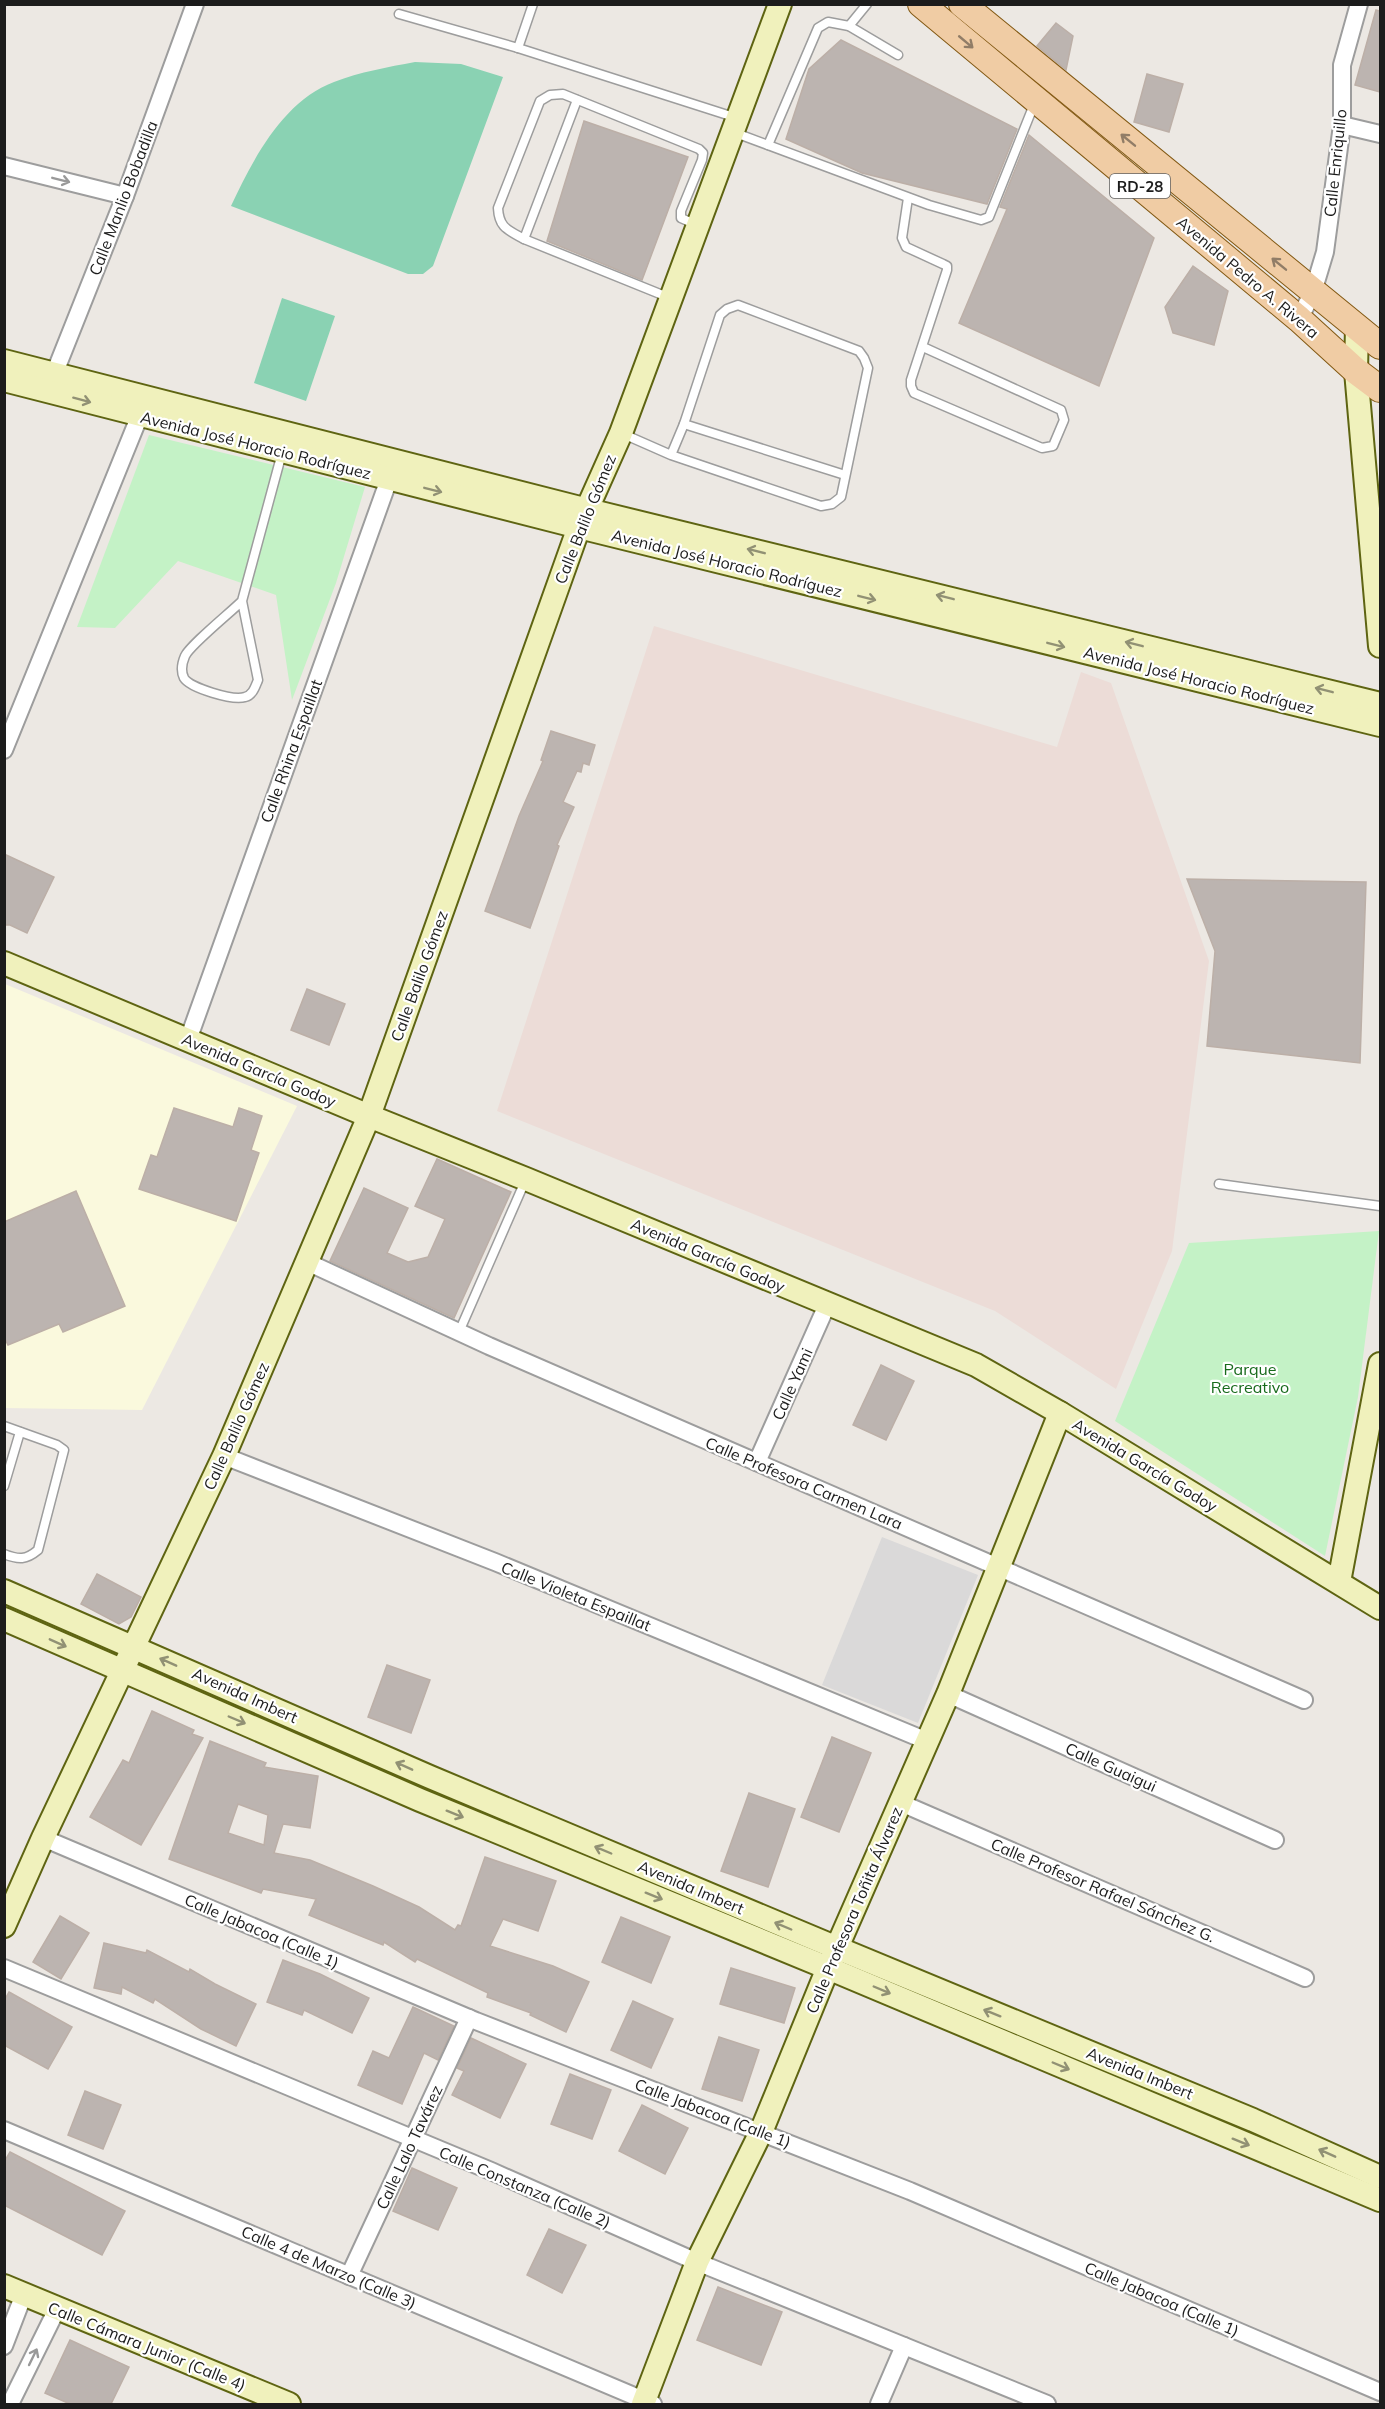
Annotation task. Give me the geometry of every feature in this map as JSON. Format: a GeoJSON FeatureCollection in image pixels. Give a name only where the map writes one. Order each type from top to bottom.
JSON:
{"type":"FeatureCollection","features":[{"type":"Feature","properties":{"kind":"main road","name":"Avenida Pedro A. Rivera"},"geometry":{"type":"LineString","coordinates":[[921,4],[1380,389]]}},
{"type":"Feature","properties":{"kind":"main road","name":"Avenida Pedro A. Rivera"},"geometry":{"type":"LineString","coordinates":[[962,4],[1380,346]]}},
{"type":"Feature","properties":{"kind":"street","name":"Calle Manlio Bobadilla"},"geometry":{"type":"LineString","coordinates":[[51,382],[125,196],[195,4]]}},
{"type":"Feature","properties":{"kind":"street","name":"Calle Enriquillo"},"geometry":{"type":"LineString","coordinates":[[1299,319],[1313,292],[1325,252],[1342,125],[1342,65],[1359,4]]}},
{"type":"Feature","properties":{"kind":"street","name":"Calle Balilo Gómez"},"geometry":{"type":"LineString","coordinates":[[4,1926],[224,1456],[369,1116],[582,518],[621,433],[778,6]]}},
{"type":"Feature","properties":{"kind":"street"},"geometry":{"type":"LineString","coordinates":[[1342,125],[1380,134]]}},
{"type":"Feature","properties":{"kind":"street"},"geometry":{"type":"LineString","coordinates":[[4,166],[125,196]]}},
{"type":"Feature","properties":{"kind":"street"},"geometry":{"type":"LineString","coordinates":[[1357,327],[1356,370],[1380,646]]}},
{"type":"Feature","properties":{"kind":"street","name":"Avenida José Horacio Rodríguez"},"geometry":{"type":"LineString","coordinates":[[4,361],[51,382],[140,415],[282,450],[392,470],[1380,725]]}},
{"type":"Feature","properties":{"kind":"street","name":"Avenida José Horacio Rodríguez"},"geometry":{"type":"LineString","coordinates":[[4,380],[51,382],[287,431],[392,470]]}},
{"type":"Feature","properties":{"kind":"street"},"geometry":{"type":"LineString","coordinates":[[4,750],[140,415]]}},
{"type":"Feature","properties":{"kind":"street","name":"Calle Rhina Espaillat"},"geometry":{"type":"LineString","coordinates":[[188,1040],[392,470]]}},
{"type":"Feature","properties":{"kind":"street","name":"Avenida José Horacio Rodríguez"},"geometry":{"type":"LineString","coordinates":[[582,518],[1380,704]]}},
{"type":"Feature","properties":{"kind":"street","name":"Avenida García Godoy"},"geometry":{"type":"LineString","coordinates":[[4,963],[369,1116],[976,1365],[1060,1413],[1380,1608]]}},
{"type":"Feature","properties":{"kind":"street","name":"Calle Profesora Carmen Lara"},"geometry":{"type":"LineString","coordinates":[[307,1262],[459,1332],[1304,1700]]}},
{"type":"Feature","properties":{"kind":"street","name":"Calle Yami"},"geometry":{"type":"LineString","coordinates":[[757,1462],[827,1305]]}},
{"type":"Feature","properties":{"kind":"street"},"geometry":{"type":"LineString","coordinates":[[1339,1582],[1380,1364]]}},
{"type":"Feature","properties":{"kind":"street","name":"Calle Profesora Toñita Álvarez"},"geometry":{"type":"LineString","coordinates":[[647,2403],[697,2262],[761,2132],[832,1958],[948,1694],[1060,1413]]}},
{"type":"Feature","properties":{"kind":"street","name":"Calle Violeta Espaillat"},"geometry":{"type":"LineString","coordinates":[[224,1456],[495,1562],[927,1741]]}},
{"type":"Feature","properties":{"kind":"street","name":"Avenida Imbert"},"geometry":{"type":"LineString","coordinates":[[4,1592],[134,1646],[1283,2160],[1380,2200]]}},
{"type":"Feature","properties":{"kind":"street","name":"Avenida Imbert"},"geometry":{"type":"LineString","coordinates":[[4,1619],[420,1800],[1293,2138],[1380,2177]]}},
{"type":"Feature","properties":{"kind":"street","name":"Calle Guaigui"},"geometry":{"type":"LineString","coordinates":[[948,1694],[1275,1840]]}},
{"type":"Feature","properties":{"kind":"street"},"geometry":{"type":"LineString","coordinates":[[420,1800],[430,1777]]}},
{"type":"Feature","properties":{"kind":"street","name":"Calle Profesor Rafael Sánchez G."},"geometry":{"type":"LineString","coordinates":[[901,1803],[1305,1978]]}},
{"type":"Feature","properties":{"kind":"street","name":"Calle Jabacoa (Calle 1)"},"geometry":{"type":"LineString","coordinates":[[44,1838],[469,2018],[910,2191],[1380,2392]]}},
{"type":"Feature","properties":{"kind":"street","name":"Calle Constanza (Calle 2)"},"geometry":{"type":"LineString","coordinates":[[4,1968],[414,2139],[697,2262],[1047,2404]]}},
{"type":"Feature","properties":{"kind":"street","name":"Calle Lalo Tavárez"},"geometry":{"type":"LineString","coordinates":[[349,2276],[469,2018]]}},
{"type":"Feature","properties":{"kind":"street","name":"Calle 4 de Marzo (Calle 3)"},"geometry":{"type":"LineString","coordinates":[[4,2130],[647,2403]]}},
{"type":"Feature","properties":{"kind":"street"},"geometry":{"type":"LineString","coordinates":[[1283,2160],[1293,2138]]}},
{"type":"Feature","properties":{"kind":"street"},"geometry":{"type":"LineString","coordinates":[[4,2346],[14,2290]]}},
{"type":"Feature","properties":{"kind":"street","name":"Calle Cámara Junior (Calle 4)"},"geometry":{"type":"LineString","coordinates":[[14,2290],[289,2404]]}},
{"type":"Feature","properties":{"kind":"street"},"geometry":{"type":"LineString","coordinates":[[10,2404],[57,2309]]}},
{"type":"Feature","properties":{"kind":"street"},"geometry":{"type":"LineString","coordinates":[[879,2404],[903,2346]]}},
{"type":"Feature","properties":{"kind":"lane"},"geometry":{"type":"LineString","coordinates":[[518,48],[532,6],[521,4]]}},
{"type":"Feature","properties":{"kind":"lane"},"geometry":{"type":"LineString","coordinates":[[849,26],[867,4]]}},
{"type":"Feature","properties":{"kind":"lane"},"geometry":{"type":"LineString","coordinates":[[399,14],[518,48],[735,125],[768,144],[908,198],[981,219],[989,217],[1036,100]]}},
{"type":"Feature","properties":{"kind":"lane"},"geometry":{"type":"LineString","coordinates":[[768,144],[818,28],[828,22],[849,26],[898,55]]}},
{"type":"Feature","properties":{"kind":"lane"},"geometry":{"type":"LineString","coordinates":[[670,298],[524,239],[505,228],[498,219],[498,208],[540,101],[550,95],[562,94],[699,149],[703,153],[702,160],[681,212],[681,218],[698,225]]}},
{"type":"Feature","properties":{"kind":"lane"},"geometry":{"type":"LineString","coordinates":[[524,239],[577,100]]}},
{"type":"Feature","properties":{"kind":"lane"},"geometry":{"type":"LineString","coordinates":[[908,198],[903,242],[906,247],[946,266],[911,380],[910,386],[914,393],[1042,448],[1053,446],[1064,420],[1061,410],[922,347]]}},
{"type":"Feature","properties":{"kind":"lane"},"geometry":{"type":"LineString","coordinates":[[621,433],[671,455],[821,506],[832,504],[841,497],[868,368],[864,358],[859,351],[738,305],[727,309],[720,315],[684,424],[671,455]]}},
{"type":"Feature","properties":{"kind":"lane"},"geometry":{"type":"LineString","coordinates":[[684,424],[845,475]]}},
{"type":"Feature","properties":{"kind":"lane"},"geometry":{"type":"LineString","coordinates":[[242,601],[186,653],[181,668],[185,680],[193,685],[229,698],[245,698],[253,692],[258,680],[242,601],[282,450]]}},
{"type":"Feature","properties":{"kind":"lane"},"geometry":{"type":"LineString","coordinates":[[459,1332],[526,1179]]}},
{"type":"Feature","properties":{"kind":"lane"},"geometry":{"type":"LineString","coordinates":[[1219,1184],[1380,1206]]}},
{"type":"Feature","properties":{"kind":"lane"},"geometry":{"type":"LineString","coordinates":[[4,1426],[57,1445],[64,1450],[38,1550],[30,1557],[18,1560],[4,1554]]}},
{"type":"Feature","properties":{"kind":"lane"},"geometry":{"type":"LineString","coordinates":[[4,1486],[20,1432]]}},
{"type":"Feature","properties":{"kind":"shaded area"},"geometry":{"type":"Polygon","coordinates":[[[654,626],[1057,747],[1081,672],[1111,683],[1209,961],[1172,1251],[1116,1389],[995,1311],[497,1111],[654,626]]]}},
{"type":"Feature","properties":{"kind":"shaded area"},"geometry":{"type":"Polygon","coordinates":[[[5,984],[297,1106],[142,1410],[5,1408],[5,984]]]}},
{"type":"Feature","properties":{"kind":"shaded area"},"geometry":{"type":"Polygon","coordinates":[[[882,1537],[978,1575],[918,1723],[822,1685],[882,1537]]]}},
{"type":"Feature","properties":{"kind":"green space"},"geometry":{"type":"Polygon","coordinates":[[[415,62],[461,64],[503,77],[433,266],[423,274],[408,274],[231,206],[260,151],[285,117],[299,103],[316,91],[344,78],[415,62]]]}},
{"type":"Feature","properties":{"kind":"green space"},"geometry":{"type":"Polygon","coordinates":[[[282,298],[335,316],[306,401],[254,383],[282,298]]]}},
{"type":"Feature","properties":{"kind":"green space"},"geometry":{"type":"Polygon","coordinates":[[[149,435],[365,487],[336,583],[292,700],[276,595],[178,561],[115,628],[77,627],[149,435]]]}},
{"type":"Feature","properties":{"kind":"green space","name":"Parque Recreativo"},"geometry":{"type":"Polygon","coordinates":[[[1379,1231],[1358,1397],[1325,1556],[1115,1421],[1189,1243],[1379,1231]]]}},
{"type":"Feature","properties":{"kind":"green space"},"geometry":{"type":"Polygon","coordinates":[[[4,1598],[123,1649],[116,1662],[5,1614],[4,1598]]]}},
{"type":"Feature","properties":{"kind":"green space"},"geometry":{"type":"Polygon","coordinates":[[[138,1657],[421,1779],[415,1793],[133,1671],[138,1657]]]}},
{"type":"Feature","properties":{"kind":"building"},"geometry":{"type":"Polygon","coordinates":[[[1376,10],[1380,11],[1380,92],[1355,85],[1376,10]]]}},
{"type":"Feature","properties":{"kind":"building"},"geometry":{"type":"Polygon","coordinates":[[[1056,23],[1073,36],[1066,70],[1037,46],[1056,23]]]}},
{"type":"Feature","properties":{"kind":"building"},"geometry":{"type":"Polygon","coordinates":[[[841,40],[1017,129],[987,204],[862,173],[786,139],[809,69],[841,40]]]}},
{"type":"Feature","properties":{"kind":"building"},"geometry":{"type":"Polygon","coordinates":[[[1147,74],[1183,84],[1169,132],[1134,122],[1147,74]]]}},
{"type":"Feature","properties":{"kind":"building"},"geometry":{"type":"Polygon","coordinates":[[[584,121],[688,157],[642,280],[547,241],[584,121]]]}},
{"type":"Feature","properties":{"kind":"building"},"geometry":{"type":"Polygon","coordinates":[[[1029,135],[1154,238],[1099,386],[959,323],[1007,209],[1000,207],[1029,135]]]}},
{"type":"Feature","properties":{"kind":"building"},"geometry":{"type":"Polygon","coordinates":[[[1193,266],[1228,291],[1214,345],[1173,333],[1165,307],[1193,266]]]}},
{"type":"Feature","properties":{"kind":"building"},"geometry":{"type":"Polygon","coordinates":[[[551,731],[595,745],[589,765],[583,763],[581,772],[577,771],[563,802],[574,807],[557,845],[559,846],[530,928],[485,911],[519,816],[543,761],[541,760],[551,731]]]}},
{"type":"Feature","properties":{"kind":"building"},"geometry":{"type":"Polygon","coordinates":[[[4,854],[54,877],[27,933],[10,925],[4,925],[4,854]]]}},
{"type":"Feature","properties":{"kind":"building"},"geometry":{"type":"Polygon","coordinates":[[[1187,879],[1366,882],[1360,1063],[1207,1046],[1215,951],[1187,879]]]}},
{"type":"Feature","properties":{"kind":"building"},"geometry":{"type":"Polygon","coordinates":[[[307,989],[345,1004],[329,1045],[291,1030],[307,989]]]}},
{"type":"Feature","properties":{"kind":"building"},"geometry":{"type":"Polygon","coordinates":[[[174,1108],[233,1127],[239,1108],[262,1116],[251,1150],[259,1153],[236,1221],[139,1189],[151,1155],[157,1157],[174,1108]]]}},
{"type":"Feature","properties":{"kind":"building"},"geometry":{"type":"Polygon","coordinates":[[[437,1159],[511,1192],[454,1318],[330,1261],[364,1188],[408,1208],[387,1253],[408,1262],[428,1257],[445,1219],[415,1206],[437,1159]]]}},
{"type":"Feature","properties":{"kind":"building"},"geometry":{"type":"Polygon","coordinates":[[[76,1191],[125,1306],[63,1332],[59,1324],[8,1345],[4,1337],[4,1222],[76,1191]]]}},
{"type":"Feature","properties":{"kind":"building"},"geometry":{"type":"Polygon","coordinates":[[[881,1365],[914,1381],[886,1440],[853,1425],[881,1365]]]}},
{"type":"Feature","properties":{"kind":"building"},"geometry":{"type":"Polygon","coordinates":[[[97,1574],[141,1597],[131,1617],[119,1624],[81,1604],[97,1574]]]}},
{"type":"Feature","properties":{"kind":"building"},"geometry":{"type":"Polygon","coordinates":[[[387,1665],[430,1680],[411,1733],[368,1717],[387,1665]]]}},
{"type":"Feature","properties":{"kind":"building"},"geometry":{"type":"Polygon","coordinates":[[[152,1711],[194,1730],[192,1734],[203,1738],[141,1845],[90,1817],[123,1760],[129,1763],[152,1711]]]}},
{"type":"Feature","properties":{"kind":"building"},"geometry":{"type":"Polygon","coordinates":[[[832,1737],[871,1753],[839,1832],[801,1817],[832,1737]]]}},
{"type":"Feature","properties":{"kind":"building"},"geometry":{"type":"Polygon","coordinates":[[[210,1741],[266,1763],[264,1767],[318,1776],[310,1828],[283,1824],[274,1853],[310,1860],[373,1886],[419,1907],[455,1930],[458,1925],[461,1926],[485,1857],[556,1881],[538,1931],[503,1919],[490,1946],[553,1966],[589,1982],[566,2032],[530,2015],[531,2013],[487,1997],[488,1993],[417,1959],[415,1962],[384,1942],[383,1945],[309,1915],[316,1899],[263,1889],[261,1893],[169,1859],[210,1741]],[[238,1804],[228,1833],[264,1845],[268,1815],[238,1804]]]}},
{"type":"Feature","properties":{"kind":"building"},"geometry":{"type":"Polygon","coordinates":[[[749,1793],[795,1809],[768,1887],[721,1871],[749,1793]]]}},
{"type":"Feature","properties":{"kind":"building"},"geometry":{"type":"Polygon","coordinates":[[[60,1916],[89,1933],[61,1979],[33,1962],[60,1916]]]}},
{"type":"Feature","properties":{"kind":"building"},"geometry":{"type":"Polygon","coordinates":[[[621,1917],[670,1937],[651,1983],[602,1962],[621,1917]]]}},
{"type":"Feature","properties":{"kind":"building"},"geometry":{"type":"Polygon","coordinates":[[[104,1943],[146,1953],[147,1950],[189,1972],[190,1969],[256,2004],[236,2046],[201,2029],[155,1999],[153,2003],[122,1987],[121,1994],[94,1988],[104,1943]]]}},
{"type":"Feature","properties":{"kind":"building"},"geometry":{"type":"Polygon","coordinates":[[[283,1960],[320,1974],[369,1998],[352,2033],[304,2010],[302,2015],[267,2002],[283,1960]]]}},
{"type":"Feature","properties":{"kind":"building"},"geometry":{"type":"Polygon","coordinates":[[[731,1968],[795,1988],[784,2023],[720,2004],[731,1968]]]}},
{"type":"Feature","properties":{"kind":"building"},"geometry":{"type":"Polygon","coordinates":[[[9,1992],[72,2027],[48,2069],[4,2045],[4,2001],[9,1992]]]}},
{"type":"Feature","properties":{"kind":"building"},"geometry":{"type":"Polygon","coordinates":[[[633,2001],[673,2019],[651,2068],[611,2050],[633,2001]]]}},
{"type":"Feature","properties":{"kind":"building"},"geometry":{"type":"Polygon","coordinates":[[[413,2007],[454,2026],[438,2060],[424,2053],[402,2104],[358,2085],[373,2051],[389,2058],[413,2007]]]}},
{"type":"Feature","properties":{"kind":"building"},"geometry":{"type":"Polygon","coordinates":[[[719,2037],[759,2050],[742,2101],[702,2089],[719,2037]]]}},
{"type":"Feature","properties":{"kind":"building"},"geometry":{"type":"Polygon","coordinates":[[[471,2038],[526,2064],[500,2118],[452,2095],[464,2071],[457,2068],[471,2038]]]}},
{"type":"Feature","properties":{"kind":"building"},"geometry":{"type":"Polygon","coordinates":[[[570,2074],[611,2090],[592,2139],[551,2124],[570,2074]]]}},
{"type":"Feature","properties":{"kind":"building"},"geometry":{"type":"Polygon","coordinates":[[[85,2091],[121,2105],[103,2149],[68,2135],[85,2091]]]}},
{"type":"Feature","properties":{"kind":"building"},"geometry":{"type":"Polygon","coordinates":[[[642,2105],[688,2128],[665,2174],[619,2151],[642,2105]]]}},
{"type":"Feature","properties":{"kind":"building"},"geometry":{"type":"Polygon","coordinates":[[[10,2152],[125,2211],[102,2255],[4,2205],[4,2162],[10,2152]]]}},
{"type":"Feature","properties":{"kind":"building"},"geometry":{"type":"Polygon","coordinates":[[[412,2168],[457,2188],[438,2230],[393,2211],[412,2168]]]}},
{"type":"Feature","properties":{"kind":"building"},"geometry":{"type":"Polygon","coordinates":[[[549,2229],[586,2245],[562,2293],[527,2275],[549,2229]]]}},
{"type":"Feature","properties":{"kind":"building"},"geometry":{"type":"Polygon","coordinates":[[[718,2287],[782,2312],[761,2365],[697,2340],[718,2287]]]}},
{"type":"Feature","properties":{"kind":"building"},"geometry":{"type":"Polygon","coordinates":[[[70,2340],[129,2367],[111,2404],[70,2404],[45,2393],[70,2340]]]}}]}
